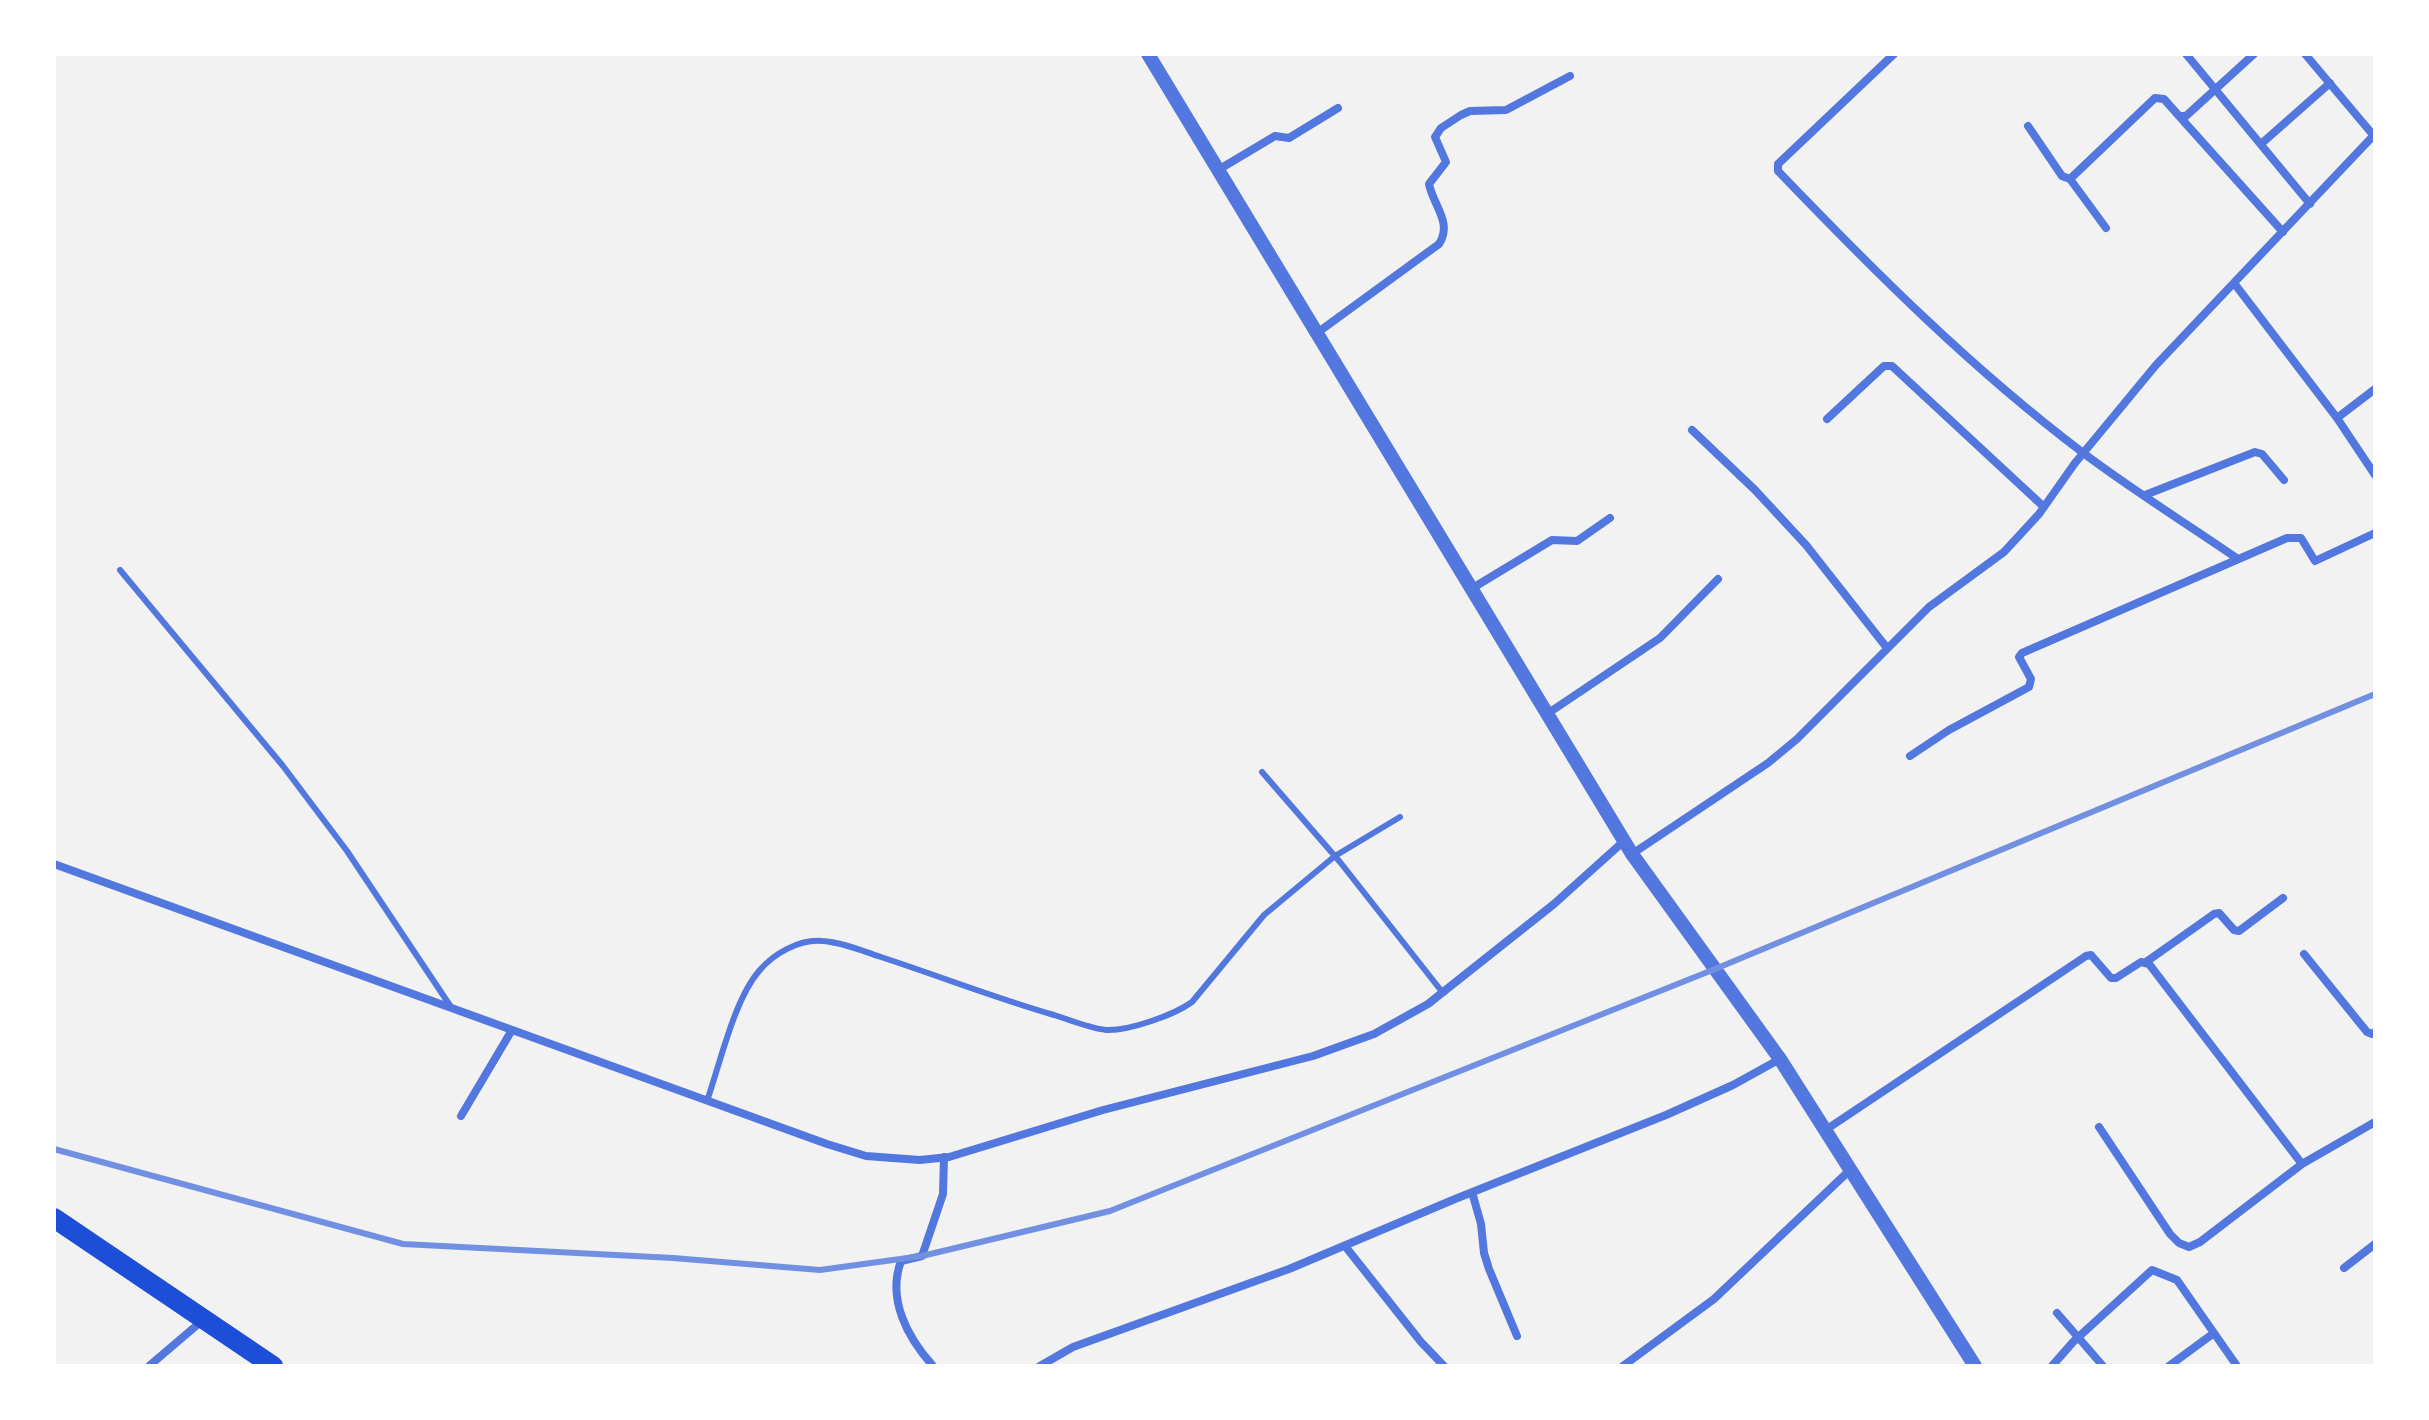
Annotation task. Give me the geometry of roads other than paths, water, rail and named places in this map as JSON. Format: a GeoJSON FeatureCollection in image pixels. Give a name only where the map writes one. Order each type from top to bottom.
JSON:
{"type":"FeatureCollection","features":[{"type":"Feature","properties":{"kind":"main road"},"geometry":{"type":"LineString","coordinates":[[54,1218],[273,1366]]}},
{"type":"Feature","properties":{"kind":"street"},"geometry":{"type":"LineString","coordinates":[[1148,54],[1628,848],[1827,1129],[1975,1366]]}},
{"type":"Feature","properties":{"kind":"street"},"geometry":{"type":"LineString","coordinates":[[1875,54],[1884,65]]}},
{"type":"Feature","properties":{"kind":"street"},"geometry":{"type":"LineString","coordinates":[[1894,54],[1778,164],[1778,171],[1949,342],[2083,453],[2238,559]]}},
{"type":"Feature","properties":{"kind":"street"},"geometry":{"type":"LineString","coordinates":[[2186,54],[2310,204]]}},
{"type":"Feature","properties":{"kind":"street"},"geometry":{"type":"LineString","coordinates":[[2179,116],[2186,116],[2254,54]]}},
{"type":"Feature","properties":{"kind":"street"},"geometry":{"type":"LineString","coordinates":[[54,864],[866,1156],[920,1160],[974,1151],[1116,1107],[1313,1056],[1403,1020],[1443,993],[1628,848],[1768,763],[1797,739],[1929,607],[2004,552],[2044,507],[2083,453],[2156,365],[2374,135],[2305,54]]}},
{"type":"Feature","properties":{"kind":"street"},"geometry":{"type":"LineString","coordinates":[[1317,333],[1439,244],[1444,237],[1445,224],[1429,184],[1446,162],[1435,137],[1441,128],[1470,111],[1506,110],[1570,76]]}},
{"type":"Feature","properties":{"kind":"street"},"geometry":{"type":"LineString","coordinates":[[2261,144],[2330,83]]}},
{"type":"Feature","properties":{"kind":"street"},"geometry":{"type":"LineString","coordinates":[[2070,179],[2155,98],[2164,99],[2283,232]]}},
{"type":"Feature","properties":{"kind":"street"},"geometry":{"type":"LineString","coordinates":[[1218,170],[1275,136],[1289,138],[1338,108]]}},
{"type":"Feature","properties":{"kind":"street"},"geometry":{"type":"LineString","coordinates":[[2028,126],[2062,176],[2070,179],[2106,228]]}},
{"type":"Feature","properties":{"kind":"street"},"geometry":{"type":"LineString","coordinates":[[2234,283],[2337,418],[2375,475]]}},
{"type":"Feature","properties":{"kind":"street"},"geometry":{"type":"LineString","coordinates":[[1827,419],[1884,366],[1892,366],[2044,507]]}},
{"type":"Feature","properties":{"kind":"street"},"geometry":{"type":"LineString","coordinates":[[2337,418],[2375,389]]}},
{"type":"Feature","properties":{"kind":"street"},"geometry":{"type":"LineString","coordinates":[[1692,430],[1755,490],[1806,545],[1887,648]]}},
{"type":"Feature","properties":{"kind":"street"},"geometry":{"type":"LineString","coordinates":[[2145,495],[2255,452],[2262,454],[2284,480]]}},
{"type":"Feature","properties":{"kind":"street"},"geometry":{"type":"LineString","coordinates":[[1471,589],[1552,540],[1577,541],[1610,518]]}},
{"type":"Feature","properties":{"kind":"street"},"geometry":{"type":"LineString","coordinates":[[1910,756],[1949,730],[2029,687],[2031,679],[2019,657],[2022,653],[2296,536],[2301,538],[2312,558],[2318,560],[2375,533]]}},
{"type":"Feature","properties":{"kind":"street"},"geometry":{"type":"LineString","coordinates":[[1547,714],[1660,638],[1718,579]]}},
{"type":"Feature","properties":{"kind":"street"},"geometry":{"type":"LineString","coordinates":[[1827,1129],[2086,956],[2096,957],[2111,978],[2146,962],[2214,914],[2219,913],[2234,930],[2239,931],[2283,898]]}},
{"type":"Feature","properties":{"kind":"street"},"geometry":{"type":"LineString","coordinates":[[2304,954],[2367,1032],[2375,1032]]}},
{"type":"Feature","properties":{"kind":"street"},"geometry":{"type":"LineString","coordinates":[[2146,962],[2302,1164]]}},
{"type":"Feature","properties":{"kind":"street"},"geometry":{"type":"LineString","coordinates":[[461,1116],[512,1030]]}},
{"type":"Feature","properties":{"kind":"street"},"geometry":{"type":"LineString","coordinates":[[1040,1366],[1073,1347],[1215,1297],[1666,1115],[1733,1085],[1780,1059]]}},
{"type":"Feature","properties":{"kind":"street"},"geometry":{"type":"LineString","coordinates":[[2099,1127],[2170,1234],[2189,1247],[2200,1242],[2302,1164],[2374,1123]]}},
{"type":"Feature","properties":{"kind":"street"},"geometry":{"type":"LineString","coordinates":[[933,1366],[910,1336],[898,1308],[896,1275],[901,1261],[922,1256],[943,1194],[944,1157]]}},
{"type":"Feature","properties":{"kind":"street"},"geometry":{"type":"LineString","coordinates":[[1623,1366],[1714,1299],[1852,1168]]}},
{"type":"Feature","properties":{"kind":"street"},"geometry":{"type":"LineString","coordinates":[[1472,1192],[1481,1224],[1484,1253],[1517,1336]]}},
{"type":"Feature","properties":{"kind":"street"},"geometry":{"type":"LineString","coordinates":[[2344,1268],[2375,1244]]}},
{"type":"Feature","properties":{"kind":"street"},"geometry":{"type":"LineString","coordinates":[[1345,1246],[1421,1342],[1444,1366]]}},
{"type":"Feature","properties":{"kind":"street"},"geometry":{"type":"LineString","coordinates":[[2052,1366],[2078,1337],[2152,1270],[2177,1280],[2237,1366]]}},
{"type":"Feature","properties":{"kind":"street"},"geometry":{"type":"LineString","coordinates":[[2057,1313],[2103,1366]]}},
{"type":"Feature","properties":{"kind":"street"},"geometry":{"type":"LineString","coordinates":[[149,1366],[203,1319]]}},
{"type":"Feature","properties":{"kind":"street"},"geometry":{"type":"LineString","coordinates":[[2169,1366],[2214,1333]]}},
{"type":"Feature","properties":{"kind":"lane"},"geometry":{"type":"LineString","coordinates":[[120,570],[292,778],[347,851],[453,1009]]}},
{"type":"Feature","properties":{"kind":"lane"},"geometry":{"type":"LineString","coordinates":[[1262,772],[1335,856],[1443,993]]}},
{"type":"Feature","properties":{"kind":"lane"},"geometry":{"type":"LineString","coordinates":[[707,1101],[745,991],[759,970],[777,954],[804,942],[822,941],[842,945],[1101,1029],[1123,1029],[1192,1002],[1264,915],[1335,856],[1400,817]]}},
{"type":"Feature","properties":{"kind":"railway"},"geometry":{"type":"LineString","coordinates":[[54,1149],[403,1244],[673,1258],[820,1270],[922,1256],[1110,1211],[1715,969],[2375,694]]}}]}
